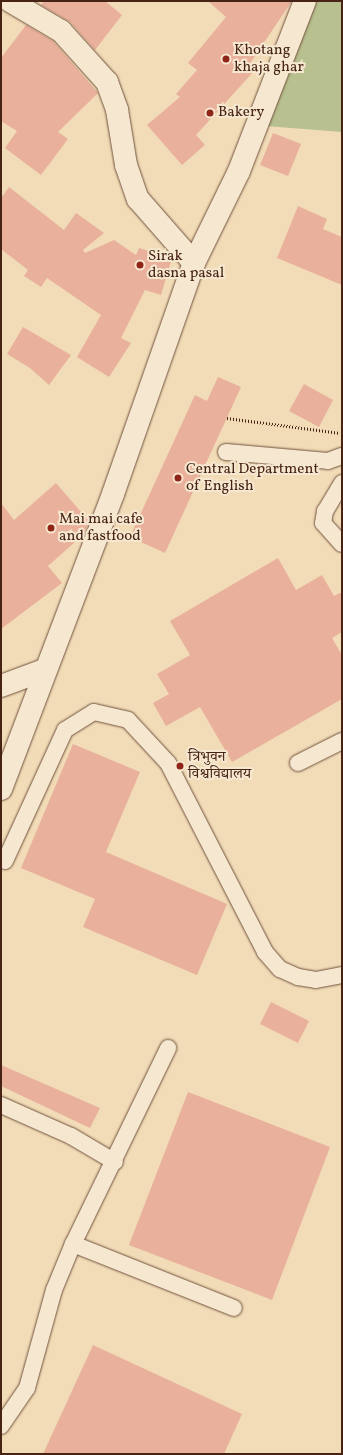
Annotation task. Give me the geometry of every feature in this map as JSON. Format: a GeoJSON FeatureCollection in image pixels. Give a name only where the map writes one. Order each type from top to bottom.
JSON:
{"type":"FeatureCollection","features":[{"type":"Feature","properties":{"kind":"street"},"geometry":{"type":"LineString","coordinates":[[10,1],[61,31],[107,82],[117,110],[126,165],[138,199],[194,263]]}},
{"type":"Feature","properties":{"kind":"street"},"geometry":{"type":"LineString","coordinates":[[1,789],[44,670],[113,494],[194,263],[239,171],[306,1]]}},
{"type":"Feature","properties":{"kind":"street"},"geometry":{"type":"LineString","coordinates":[[1,686],[44,670]]}},
{"type":"Feature","properties":{"kind":"lane"},"geometry":{"type":"LineString","coordinates":[[226,452],[328,461],[342,456]]}},
{"type":"Feature","properties":{"kind":"lane"},"geometry":{"type":"LineString","coordinates":[[342,483],[325,511],[323,523],[342,544]]}},
{"type":"Feature","properties":{"kind":"lane"},"geometry":{"type":"LineString","coordinates":[[5,861],[65,730],[94,712],[128,720],[168,763],[265,952],[280,969],[298,977],[316,980],[342,974]]}},
{"type":"Feature","properties":{"kind":"lane"},"geometry":{"type":"LineString","coordinates":[[298,763],[342,741]]}},
{"type":"Feature","properties":{"kind":"lane"},"geometry":{"type":"LineString","coordinates":[[1,1426],[27,1388],[54,1290],[73,1244],[115,1162],[168,1048]]}},
{"type":"Feature","properties":{"kind":"lane"},"geometry":{"type":"LineString","coordinates":[[1,1105],[71,1136],[115,1162]]}},
{"type":"Feature","properties":{"kind":"lane"},"geometry":{"type":"LineString","coordinates":[[73,1244],[234,1308]]}},
{"type":"Feature","properties":{"kind":"path"},"geometry":{"type":"LineString","coordinates":[[227,418],[342,434]]}},
{"type":"Feature","properties":{"kind":"green space"},"geometry":{"type":"Polygon","coordinates":[[[314,1],[342,1],[342,132],[266,126],[314,1]]]}},
{"type":"Feature","properties":{"kind":"building"},"geometry":{"type":"Polygon","coordinates":[[[44,1],[105,1],[122,15],[95,50],[70,22],[41,5],[44,1]]]}},
{"type":"Feature","properties":{"kind":"building"},"geometry":{"type":"Polygon","coordinates":[[[208,1],[292,1],[249,65],[255,70],[196,135],[205,145],[182,165],[147,125],[180,97],[176,94],[197,70],[188,63],[226,17],[208,1]]]}},
{"type":"Feature","properties":{"kind":"building"},"geometry":{"type":"Polygon","coordinates":[[[26,25],[53,41],[98,93],[58,132],[68,139],[41,175],[5,148],[17,131],[1,121],[1,58],[26,25]]]}},
{"type":"Feature","properties":{"kind":"building"},"geometry":{"type":"Polygon","coordinates":[[[273,133],[301,144],[288,176],[260,165],[273,133]]]}},
{"type":"Feature","properties":{"kind":"building"},"geometry":{"type":"Polygon","coordinates":[[[9,187],[64,230],[76,213],[104,233],[83,250],[85,253],[114,240],[136,255],[139,248],[172,258],[161,295],[145,290],[121,338],[131,343],[109,377],[77,357],[101,315],[47,278],[41,287],[24,276],[28,270],[1,249],[1,198],[9,187]]]}},
{"type":"Feature","properties":{"kind":"building"},"geometry":{"type":"Polygon","coordinates":[[[298,206],[327,219],[323,229],[342,237],[342,285],[277,258],[298,206]]]}},
{"type":"Feature","properties":{"kind":"building"},"geometry":{"type":"Polygon","coordinates":[[[23,327],[71,355],[49,385],[30,368],[7,354],[23,327]]]}},
{"type":"Feature","properties":{"kind":"building","name":"Central Department of English"},"geometry":{"type":"Polygon","coordinates":[[[218,377],[241,387],[165,553],[130,537],[195,395],[207,401],[218,377]]]}},
{"type":"Feature","properties":{"kind":"building"},"geometry":{"type":"Polygon","coordinates":[[[304,384],[333,400],[319,427],[289,411],[304,384]]]}},
{"type":"Feature","properties":{"kind":"building"},"geometry":{"type":"Polygon","coordinates":[[[56,483],[89,521],[84,534],[48,566],[62,583],[1,629],[1,503],[14,520],[56,483]]]}},
{"type":"Feature","properties":{"kind":"building"},"geometry":{"type":"Polygon","coordinates":[[[278,558],[296,590],[322,575],[334,596],[342,592],[342,632],[332,638],[342,655],[342,699],[232,762],[200,707],[166,726],[153,703],[169,694],[157,674],[190,655],[170,621],[278,558]]]}},
{"type":"Feature","properties":{"kind":"building"},"geometry":{"type":"Polygon","coordinates":[[[73,744],[140,772],[106,852],[227,904],[197,975],[83,927],[95,899],[21,868],[73,744]]]}},
{"type":"Feature","properties":{"kind":"building"},"geometry":{"type":"Polygon","coordinates":[[[271,1002],[309,1021],[298,1043],[260,1024],[271,1002]]]}},
{"type":"Feature","properties":{"kind":"building"},"geometry":{"type":"Polygon","coordinates":[[[1,1065],[100,1108],[90,1128],[1,1086],[1,1065]]]}},
{"type":"Feature","properties":{"kind":"building"},"geometry":{"type":"Polygon","coordinates":[[[188,1092],[330,1147],[272,1300],[129,1245],[188,1092]]]}},
{"type":"Feature","properties":{"kind":"building"},"geometry":{"type":"Polygon","coordinates":[[[93,1345],[242,1414],[224,1454],[43,1454],[93,1345]]]}},
{"type":"Feature","properties":{"kind":"place","name":"Khotang khaja ghar"},"geometry":{"type":"Point","coordinates":[226,59]}},
{"type":"Feature","properties":{"kind":"place","name":"Bakery"},"geometry":{"type":"Point","coordinates":[210,113]}},
{"type":"Feature","properties":{"kind":"place","name":"Sirak dasna pasal"},"geometry":{"type":"Point","coordinates":[140,265]}},
{"type":"Feature","properties":{"kind":"place","name":"Central Department of English"},"geometry":{"type":"Point","coordinates":[178,478]}},
{"type":"Feature","properties":{"kind":"place","name":"Mai mai cafe and fastfood"},"geometry":{"type":"Point","coordinates":[51,528]}},
{"type":"Feature","properties":{"kind":"place","name":"त्रिभुवन विश्वविद्यालय"},"geometry":{"type":"Point","coordinates":[180,766]}}]}
